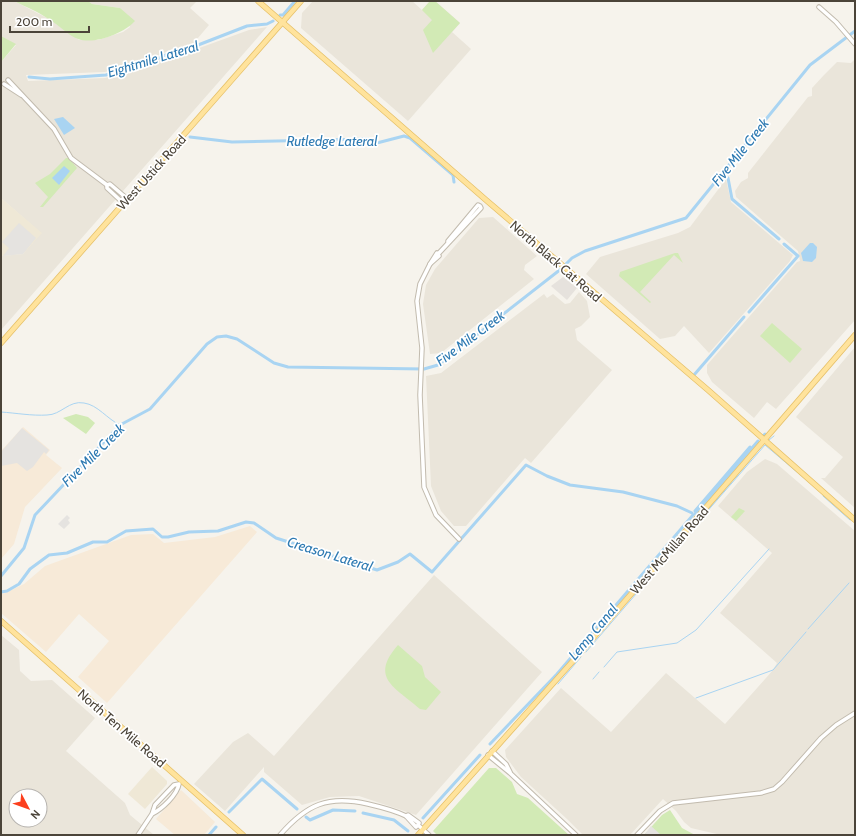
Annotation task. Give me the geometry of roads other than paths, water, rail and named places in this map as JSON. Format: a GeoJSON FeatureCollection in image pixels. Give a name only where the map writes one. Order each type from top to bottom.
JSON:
{"type":"FeatureCollection","features":[{"type":"Feature","properties":{"kind":"main road","name":"North Black Cat Road"},"geometry":{"type":"LineString","coordinates":[[258,1],[855,520]]}},
{"type":"Feature","properties":{"kind":"main road","name":"West Ustick Road"},"geometry":{"type":"LineString","coordinates":[[1,343],[301,1]]}},
{"type":"Feature","properties":{"kind":"main road","name":"West McMillan Road"},"geometry":{"type":"LineString","coordinates":[[418,835],[581,652],[855,335]]}},
{"type":"Feature","properties":{"kind":"main road","name":"North Ten Mile Road"},"geometry":{"type":"LineString","coordinates":[[1,621],[180,782],[243,835]]}},
{"type":"Feature","properties":{"kind":"street"},"geometry":{"type":"LineString","coordinates":[[819,7],[836,22],[855,44]]}},
{"type":"Feature","properties":{"kind":"street"},"geometry":{"type":"LineString","coordinates":[[8,80],[54,129],[72,158],[107,185],[110,184],[124,196],[125,200]]}},
{"type":"Feature","properties":{"kind":"street"},"geometry":{"type":"LineString","coordinates":[[4,84],[13,92],[22,96]]}},
{"type":"Feature","properties":{"kind":"street"},"geometry":{"type":"LineString","coordinates":[[459,539],[436,515],[424,487],[421,334],[418,292],[424,273],[430,264],[431,259],[448,243],[450,243],[476,214],[481,208],[480,206],[486,200]]}},
{"type":"Feature","properties":{"kind":"street"},"geometry":{"type":"LineString","coordinates":[[637,835],[660,810],[673,803],[761,793],[774,788],[782,782],[824,735],[836,725],[855,713]]}},
{"type":"Feature","properties":{"kind":"street"},"geometry":{"type":"LineString","coordinates":[[490,753],[576,835]]}},
{"type":"Feature","properties":{"kind":"street"},"geometry":{"type":"LineString","coordinates":[[152,814],[160,810],[178,789],[180,782]]}},
{"type":"Feature","properties":{"kind":"street"},"geometry":{"type":"LineString","coordinates":[[138,835],[152,814],[155,805],[174,785],[180,782]]}},
{"type":"Feature","properties":{"kind":"street"},"geometry":{"type":"LineString","coordinates":[[280,835],[300,815],[315,807],[335,800],[350,800],[395,811],[415,820],[419,823],[418,825],[429,835]]}},
{"type":"Feature","properties":{"kind":"water"},"geometry":{"type":"Polygon","coordinates":[[[63,117],[75,128],[64,135],[54,119],[63,117]]]}},
{"type":"Feature","properties":{"kind":"water"},"geometry":{"type":"Polygon","coordinates":[[[64,166],[70,171],[59,185],[52,178],[64,166]]]}},
{"type":"Feature","properties":{"kind":"water"},"geometry":{"type":"Polygon","coordinates":[[[810,243],[813,243],[817,247],[816,258],[812,262],[803,261],[801,253],[810,243]]]}},
{"type":"Feature","properties":{"kind":"waterway","name":"Eightmile Lateral"},"geometry":{"type":"LineString","coordinates":[[280,15],[283,15],[295,1]]}},
{"type":"Feature","properties":{"kind":"waterway","name":"Eightmile Lateral"},"geometry":{"type":"LineString","coordinates":[[29,77],[50,79],[106,75],[148,63],[170,53],[193,47],[247,26],[267,24],[273,21]]}},
{"type":"Feature","properties":{"kind":"waterway","name":"Five Mile Creek"},"geometry":{"type":"LineString","coordinates":[[1,576],[24,548],[35,515],[120,425],[150,409],[207,344],[217,337],[226,336],[237,339],[274,363],[288,367],[424,369],[438,365],[561,269],[572,258],[585,251],[686,218],[810,65],[855,31]]}},
{"type":"Feature","properties":{"kind":"waterway","name":"Rutledge Lateral"},"geometry":{"type":"LineString","coordinates":[[190,137],[232,142],[368,139],[373,144],[404,136],[410,138],[453,175],[454,182]]}},
{"type":"Feature","properties":{"kind":"waterway","name":"Lemp Canal"},"geometry":{"type":"LineString","coordinates":[[728,178],[732,199],[779,239]]}},
{"type":"Feature","properties":{"kind":"waterway","name":"Lemp Canal"},"geometry":{"type":"LineString","coordinates":[[749,312],[798,256],[784,244]]}},
{"type":"Feature","properties":{"kind":"waterway","name":"Lemp Canal"},"geometry":{"type":"LineString","coordinates":[[694,375],[744,317]]}},
{"type":"Feature","properties":{"kind":"waterway"},"geometry":{"type":"LineString","coordinates":[[1,412],[47,415],[57,413],[69,405],[84,403],[94,406],[120,425]]}},
{"type":"Feature","properties":{"kind":"waterway"},"geometry":{"type":"LineString","coordinates":[[769,440],[774,436]]}},
{"type":"Feature","properties":{"kind":"waterway","name":"Creason Lateral"},"geometry":{"type":"LineString","coordinates":[[695,514],[758,441]]}},
{"type":"Feature","properties":{"kind":"waterway"},"geometry":{"type":"LineString","coordinates":[[694,526],[763,445]]}},
{"type":"Feature","properties":{"kind":"waterway"},"geometry":{"type":"LineString","coordinates":[[691,530],[765,445],[817,489]]}},
{"type":"Feature","properties":{"kind":"waterway","name":"Creason Lateral"},"geometry":{"type":"LineString","coordinates":[[695,511],[750,447]]}},
{"type":"Feature","properties":{"kind":"waterway","name":"Creason Lateral"},"geometry":{"type":"LineString","coordinates":[[1,592],[7,591],[19,584],[30,569],[49,555],[67,553],[93,542],[107,542],[126,531],[153,529],[162,537],[168,537],[189,532],[218,531],[246,522],[254,523],[276,538],[377,570],[398,562],[410,554],[432,572],[526,465],[547,476],[570,485],[623,492],[677,506],[692,513]]}},
{"type":"Feature","properties":{"kind":"waterway"},"geometry":{"type":"LineString","coordinates":[[823,496],[850,520]]}},
{"type":"Feature","properties":{"kind":"waterway","name":"Lemp Canal"},"geometry":{"type":"LineString","coordinates":[[490,744],[557,674],[693,515]]}},
{"type":"Feature","properties":{"kind":"waterway"},"geometry":{"type":"LineString","coordinates":[[586,652],[687,535]]}},
{"type":"Feature","properties":{"kind":"waterway"},"geometry":{"type":"LineString","coordinates":[[604,667],[617,652],[677,643],[696,630],[769,549]]}},
{"type":"Feature","properties":{"kind":"waterway"},"geometry":{"type":"LineString","coordinates":[[808,629],[849,583]]}},
{"type":"Feature","properties":{"kind":"waterway"},"geometry":{"type":"LineString","coordinates":[[696,698],[773,670],[806,632]]}},
{"type":"Feature","properties":{"kind":"waterway"},"geometry":{"type":"LineString","coordinates":[[558,684],[581,657]]}},
{"type":"Feature","properties":{"kind":"waterway"},"geometry":{"type":"LineString","coordinates":[[593,679],[599,672]]}},
{"type":"Feature","properties":{"kind":"waterway","name":"Lemp Canal"},"geometry":{"type":"LineString","coordinates":[[423,818],[480,755]]}},
{"type":"Feature","properties":{"kind":"waterway"},"geometry":{"type":"LineString","coordinates":[[229,812],[262,779],[297,809]]}},
{"type":"Feature","properties":{"kind":"waterway"},"geometry":{"type":"LineString","coordinates":[[306,817],[310,820],[333,810],[355,811]]}},
{"type":"Feature","properties":{"kind":"waterway"},"geometry":{"type":"LineString","coordinates":[[363,813],[394,820],[408,831]]}},
{"type":"Feature","properties":{"kind":"waterway"},"geometry":{"type":"LineString","coordinates":[[209,835],[216,827]]}}]}
